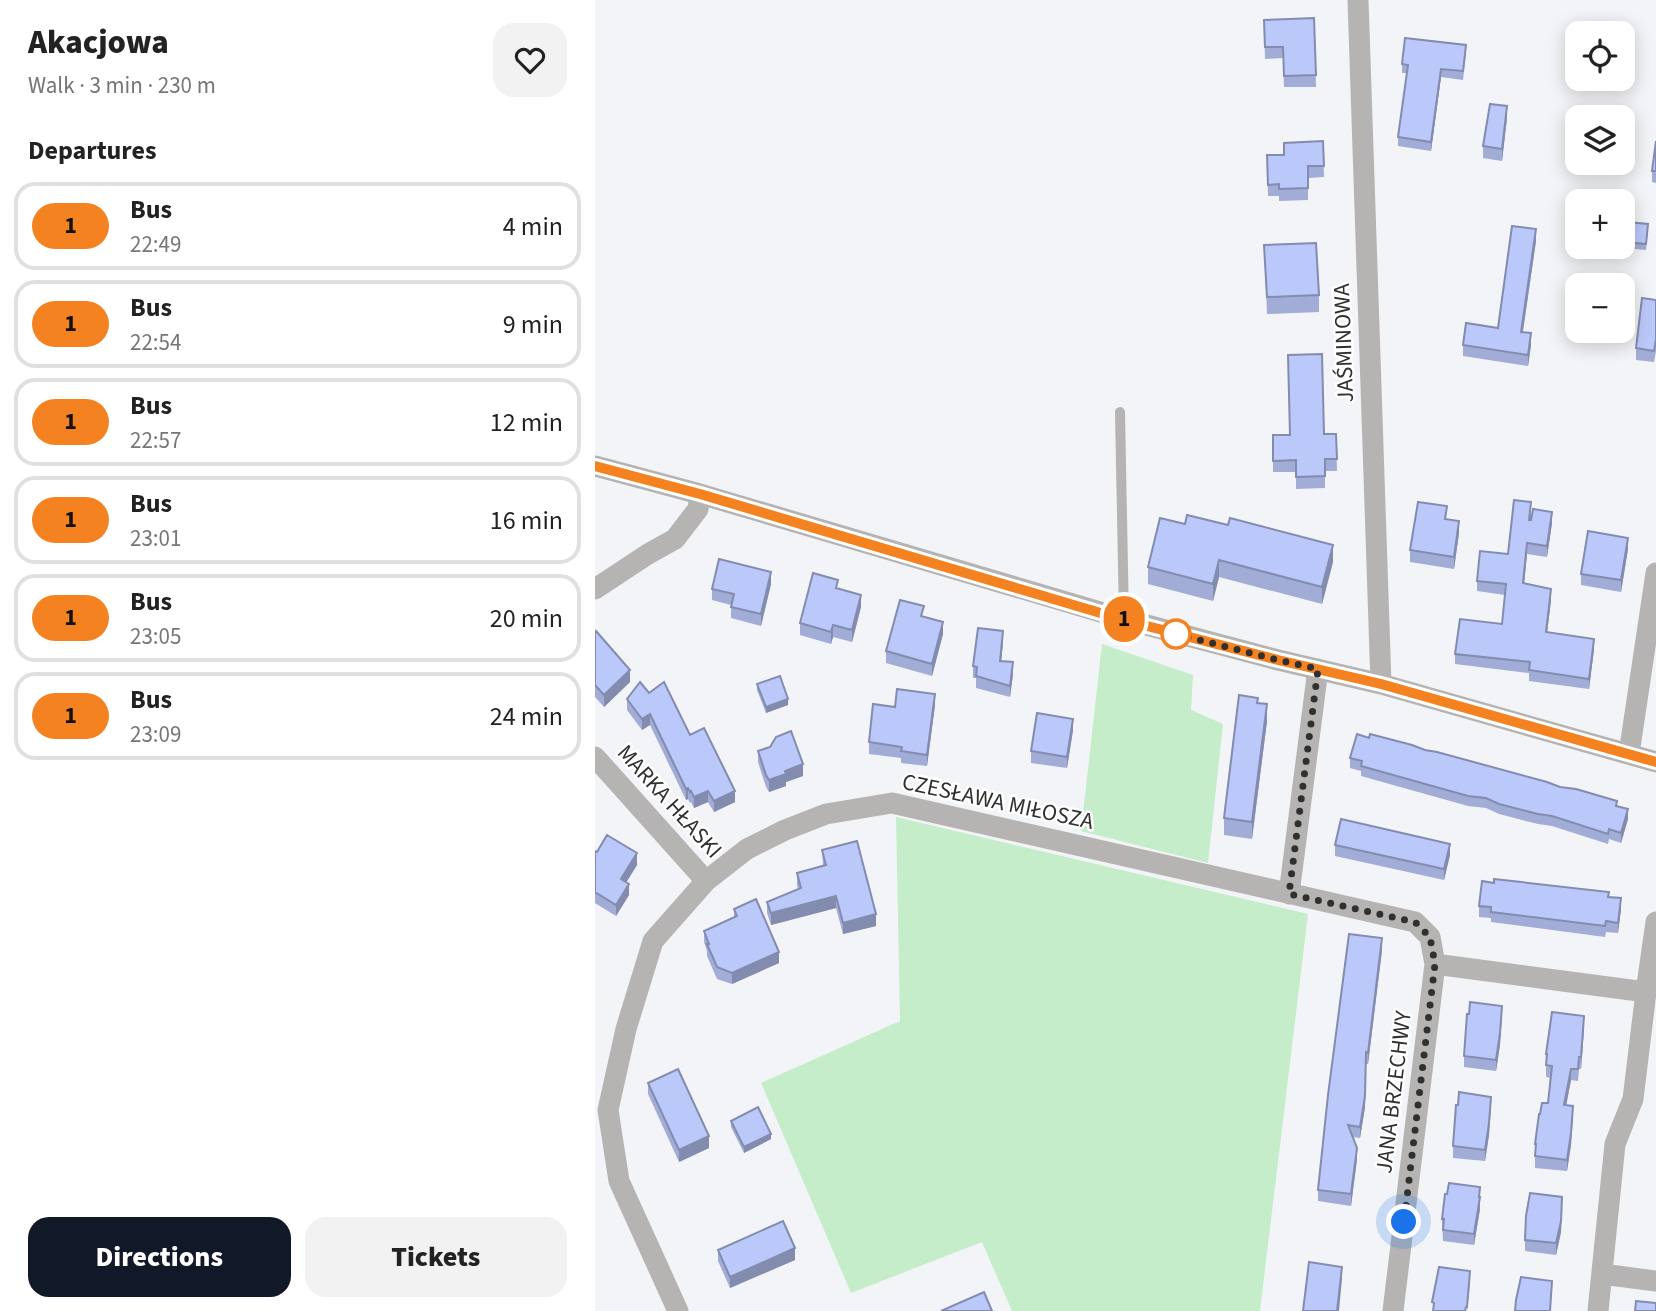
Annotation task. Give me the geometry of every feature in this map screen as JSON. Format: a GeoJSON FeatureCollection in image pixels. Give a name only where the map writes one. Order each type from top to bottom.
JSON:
{"type":"FeatureCollection","features":[{"type":"Feature","properties":{"kind":"street","name":"JAŚMINOWA"},"geometry":{"type":"LineString","coordinates":[[1358,0],[1381,684]]}},
{"type":"Feature","properties":{"kind":"street"},"geometry":{"type":"LineString","coordinates":[[595,466],[700,494],[1124,620],[1381,684],[1656,762]]}},
{"type":"Feature","properties":{"kind":"street"},"geometry":{"type":"LineString","coordinates":[[595,589],[675,539],[698,509],[700,494]]}},
{"type":"Feature","properties":{"kind":"street"},"geometry":{"type":"LineString","coordinates":[[1629,754],[1656,573]]}},
{"type":"Feature","properties":{"kind":"street"},"geometry":{"type":"LineString","coordinates":[[1289,894],[1318,669]]}},
{"type":"Feature","properties":{"kind":"street","name":"MARKA HŁASKI"},"geometry":{"type":"LineString","coordinates":[[595,757],[706,881]]}},
{"type":"Feature","properties":{"kind":"street","name":"CZESŁAWA MIŁOSZA"},"geometry":{"type":"LineString","coordinates":[[678,1311],[619,1181],[608,1110],[626,1028],[653,941],[706,881],[747,849],[785,830],[826,814],[892,803],[1415,922],[1430,937],[1435,964]]}},
{"type":"Feature","properties":{"kind":"street"},"geometry":{"type":"LineString","coordinates":[[1598,1311],[1615,1144],[1633,1099],[1656,922]]}},
{"type":"Feature","properties":{"kind":"street"},"geometry":{"type":"LineString","coordinates":[[1435,964],[1646,992]]}},
{"type":"Feature","properties":{"kind":"street","name":"JANA BRZECHWY"},"geometry":{"type":"LineString","coordinates":[[1393,1311],[1435,964]]}},
{"type":"Feature","properties":{"kind":"street"},"geometry":{"type":"LineString","coordinates":[[1602,1274],[1656,1281]]}},
{"type":"Feature","properties":{"kind":"lane"},"geometry":{"type":"LineString","coordinates":[[1120,412],[1124,620]]}},
{"type":"Feature","properties":{"kind":"green space"},"geometry":{"type":"Polygon","coordinates":[[[1102,644],[1193,675],[1191,710],[1223,724],[1208,863],[1081,831],[1102,644]]]}},
{"type":"Feature","properties":{"kind":"green space"},"geometry":{"type":"Polygon","coordinates":[[[896,817],[1308,914],[1260,1311],[1012,1311],[982,1242],[851,1293],[761,1083],[900,1021],[896,817]]]}},
{"type":"Feature","properties":{"kind":"building"},"geometry":{"type":"Polygon","coordinates":[[[1314,18],[1316,75],[1284,76],[1283,47],[1265,47],[1264,20],[1314,18]]]}},
{"type":"Feature","properties":{"kind":"building"},"geometry":{"type":"Polygon","coordinates":[[[1405,38],[1466,45],[1463,71],[1441,69],[1431,142],[1398,137],[1408,65],[1402,64],[1405,38]]]}},
{"type":"Feature","properties":{"kind":"building"},"geometry":{"type":"Polygon","coordinates":[[[1490,104],[1507,106],[1502,149],[1483,146],[1490,104]]]}},
{"type":"Feature","properties":{"kind":"building"},"geometry":{"type":"Polygon","coordinates":[[[1323,141],[1324,166],[1308,166],[1308,188],[1279,189],[1279,184],[1268,185],[1267,155],[1284,155],[1284,143],[1323,141]]]}},
{"type":"Feature","properties":{"kind":"building"},"geometry":{"type":"Polygon","coordinates":[[[1656,141],[1656,171],[1652,171],[1656,141]]]}},
{"type":"Feature","properties":{"kind":"building"},"geometry":{"type":"Polygon","coordinates":[[[1635,223],[1648,224],[1646,244],[1635,243],[1635,223]]]}},
{"type":"Feature","properties":{"kind":"building"},"geometry":{"type":"Polygon","coordinates":[[[1512,226],[1536,229],[1521,332],[1531,333],[1528,355],[1463,345],[1466,323],[1498,328],[1512,226]]]}},
{"type":"Feature","properties":{"kind":"building"},"geometry":{"type":"Polygon","coordinates":[[[1316,243],[1319,295],[1267,297],[1264,245],[1316,243]]]}},
{"type":"Feature","properties":{"kind":"building"},"geometry":{"type":"Polygon","coordinates":[[[1642,298],[1656,300],[1654,351],[1636,348],[1642,298]]]}},
{"type":"Feature","properties":{"kind":"building"},"geometry":{"type":"Polygon","coordinates":[[[1322,354],[1324,434],[1336,434],[1337,459],[1325,459],[1325,476],[1296,477],[1296,460],[1273,461],[1273,435],[1290,435],[1288,355],[1322,354]]]}},
{"type":"Feature","properties":{"kind":"building"},"geometry":{"type":"Polygon","coordinates":[[[1514,500],[1531,502],[1529,520],[1533,509],[1552,512],[1547,546],[1527,543],[1523,583],[1551,589],[1546,632],[1594,639],[1589,679],[1529,670],[1530,662],[1455,654],[1460,619],[1502,624],[1506,584],[1477,581],[1480,551],[1508,554],[1514,500]]]}},
{"type":"Feature","properties":{"kind":"building"},"geometry":{"type":"Polygon","coordinates":[[[1418,502],[1447,506],[1445,519],[1459,521],[1454,557],[1410,550],[1418,502]]]}},
{"type":"Feature","properties":{"kind":"building"},"geometry":{"type":"Polygon","coordinates":[[[1187,515],[1228,525],[1230,518],[1333,545],[1322,587],[1219,560],[1213,584],[1148,567],[1160,518],[1185,524],[1187,515]]]}},
{"type":"Feature","properties":{"kind":"building"},"geometry":{"type":"Polygon","coordinates":[[[1588,531],[1628,538],[1621,580],[1581,574],[1588,531]]]}},
{"type":"Feature","properties":{"kind":"building"},"geometry":{"type":"Polygon","coordinates":[[[719,559],[771,572],[761,614],[731,607],[734,594],[712,589],[719,559]]]}},
{"type":"Feature","properties":{"kind":"building"},"geometry":{"type":"Polygon","coordinates":[[[813,573],[838,580],[836,588],[861,595],[852,630],[833,625],[831,632],[800,623],[813,573]]]}},
{"type":"Feature","properties":{"kind":"building"},"geometry":{"type":"Polygon","coordinates":[[[900,600],[924,606],[921,616],[943,622],[932,664],[886,651],[900,600]]]}},
{"type":"Feature","properties":{"kind":"building"},"geometry":{"type":"Polygon","coordinates":[[[978,628],[1003,631],[1000,661],[1013,662],[1010,686],[976,676],[977,667],[973,666],[978,628]]]}},
{"type":"Feature","properties":{"kind":"building"},"geometry":{"type":"Polygon","coordinates":[[[596,631],[630,670],[604,695],[595,685],[596,631]]]}},
{"type":"Feature","properties":{"kind":"building"},"geometry":{"type":"Polygon","coordinates":[[[780,676],[788,699],[766,707],[757,684],[780,676]]]}},
{"type":"Feature","properties":{"kind":"building"},"geometry":{"type":"Polygon","coordinates":[[[640,682],[649,693],[664,682],[690,735],[704,728],[735,791],[714,801],[708,791],[694,797],[688,788],[686,789],[650,714],[642,719],[627,699],[640,682]]]}},
{"type":"Feature","properties":{"kind":"building"},"geometry":{"type":"Polygon","coordinates":[[[897,689],[935,694],[927,755],[901,751],[902,747],[869,742],[873,704],[895,707],[897,689]]]}},
{"type":"Feature","properties":{"kind":"building"},"geometry":{"type":"Polygon","coordinates":[[[1239,695],[1258,698],[1257,703],[1267,704],[1252,822],[1224,818],[1239,695]]]}},
{"type":"Feature","properties":{"kind":"building"},"geometry":{"type":"Polygon","coordinates":[[[1037,713],[1073,719],[1067,757],[1031,751],[1037,713]]]}},
{"type":"Feature","properties":{"kind":"building"},"geometry":{"type":"Polygon","coordinates":[[[791,731],[803,764],[769,780],[758,751],[770,747],[776,737],[791,731]]]}},
{"type":"Feature","properties":{"kind":"building"},"geometry":{"type":"Polygon","coordinates":[[[1357,734],[1369,738],[1370,734],[1617,801],[1616,806],[1628,809],[1621,833],[1609,829],[1608,834],[1552,816],[1361,766],[1362,761],[1350,758],[1357,734]]]}},
{"type":"Feature","properties":{"kind":"building"},"geometry":{"type":"Polygon","coordinates":[[[1341,819],[1450,844],[1444,869],[1335,845],[1341,819]]]}},
{"type":"Feature","properties":{"kind":"building"},"geometry":{"type":"Polygon","coordinates":[[[607,835],[637,853],[621,879],[629,884],[616,905],[595,892],[595,851],[597,852],[607,835]]]}},
{"type":"Feature","properties":{"kind":"building"},"geometry":{"type":"Polygon","coordinates":[[[857,841],[876,914],[843,923],[836,896],[771,913],[767,902],[801,888],[797,873],[826,865],[822,850],[857,841]]]}},
{"type":"Feature","properties":{"kind":"building"},"geometry":{"type":"Polygon","coordinates":[[[1494,879],[1609,892],[1608,897],[1621,898],[1618,923],[1606,921],[1605,926],[1491,912],[1491,907],[1479,906],[1482,881],[1494,883],[1494,879]]]}},
{"type":"Feature","properties":{"kind":"building"},"geometry":{"type":"Polygon","coordinates":[[[756,899],[779,952],[732,973],[717,967],[704,931],[737,916],[734,909],[756,899]]]}},
{"type":"Feature","properties":{"kind":"building"},"geometry":{"type":"Polygon","coordinates":[[[1349,934],[1382,938],[1368,1053],[1366,1052],[1365,1096],[1360,1127],[1348,1125],[1357,1148],[1351,1194],[1318,1190],[1349,934]]]}},
{"type":"Feature","properties":{"kind":"building"},"geometry":{"type":"Polygon","coordinates":[[[1470,1002],[1502,1006],[1496,1060],[1464,1056],[1470,1002]]]}},
{"type":"Feature","properties":{"kind":"building"},"geometry":{"type":"Polygon","coordinates":[[[1552,1012],[1584,1016],[1581,1057],[1578,1069],[1571,1069],[1564,1105],[1573,1106],[1567,1160],[1535,1156],[1539,1114],[1542,1103],[1548,1103],[1552,1066],[1546,1065],[1546,1054],[1552,1012]]]}},
{"type":"Feature","properties":{"kind":"building"},"geometry":{"type":"Polygon","coordinates":[[[678,1069],[709,1136],[679,1150],[648,1083],[678,1069]]]}},
{"type":"Feature","properties":{"kind":"building"},"geometry":{"type":"Polygon","coordinates":[[[1459,1092],[1491,1097],[1485,1150],[1453,1146],[1459,1092]]]}},
{"type":"Feature","properties":{"kind":"building"},"geometry":{"type":"Polygon","coordinates":[[[758,1107],[771,1134],[744,1147],[731,1121],[758,1107]]]}},
{"type":"Feature","properties":{"kind":"building"},"geometry":{"type":"Polygon","coordinates":[[[1449,1183],[1480,1187],[1474,1234],[1443,1230],[1445,1194],[1449,1183]]]}},
{"type":"Feature","properties":{"kind":"building"},"geometry":{"type":"Polygon","coordinates":[[[1530,1193],[1562,1197],[1561,1221],[1556,1243],[1525,1240],[1530,1193]]]}},
{"type":"Feature","properties":{"kind":"building"},"geometry":{"type":"Polygon","coordinates":[[[783,1221],[795,1248],[730,1277],[718,1250],[783,1221]]]}},
{"type":"Feature","properties":{"kind":"building"},"geometry":{"type":"Polygon","coordinates":[[[1309,1262],[1342,1267],[1337,1311],[1303,1311],[1309,1262]]]}},
{"type":"Feature","properties":{"kind":"building"},"geometry":{"type":"Polygon","coordinates":[[[1439,1267],[1470,1271],[1465,1311],[1433,1311],[1432,1302],[1439,1267]]]}},
{"type":"Feature","properties":{"kind":"building"},"geometry":{"type":"Polygon","coordinates":[[[1521,1277],[1552,1281],[1550,1311],[1515,1311],[1521,1277]]]}},
{"type":"Feature","properties":{"kind":"building"},"geometry":{"type":"Polygon","coordinates":[[[984,1292],[992,1311],[941,1311],[984,1292]]]}},
{"type":"Feature","properties":{"kind":"building"},"geometry":{"type":"Polygon","coordinates":[[[1636,1301],[1656,1303],[1656,1311],[1635,1311],[1636,1301]]]}},
{"type":"Feature","properties":{"kind":"bus line","name":"1"},"geometry":{"type":"LineString","coordinates":[[595,466],[700,494],[1124,620],[1381,684],[1656,762]]}},
{"type":"Feature","properties":{"kind":"route"},"geometry":{"type":"LineString","coordinates":[[1176,634],[1318,669],[1289,894],[1415,922],[1430,937],[1435,964],[1404,1222]]}}]}
